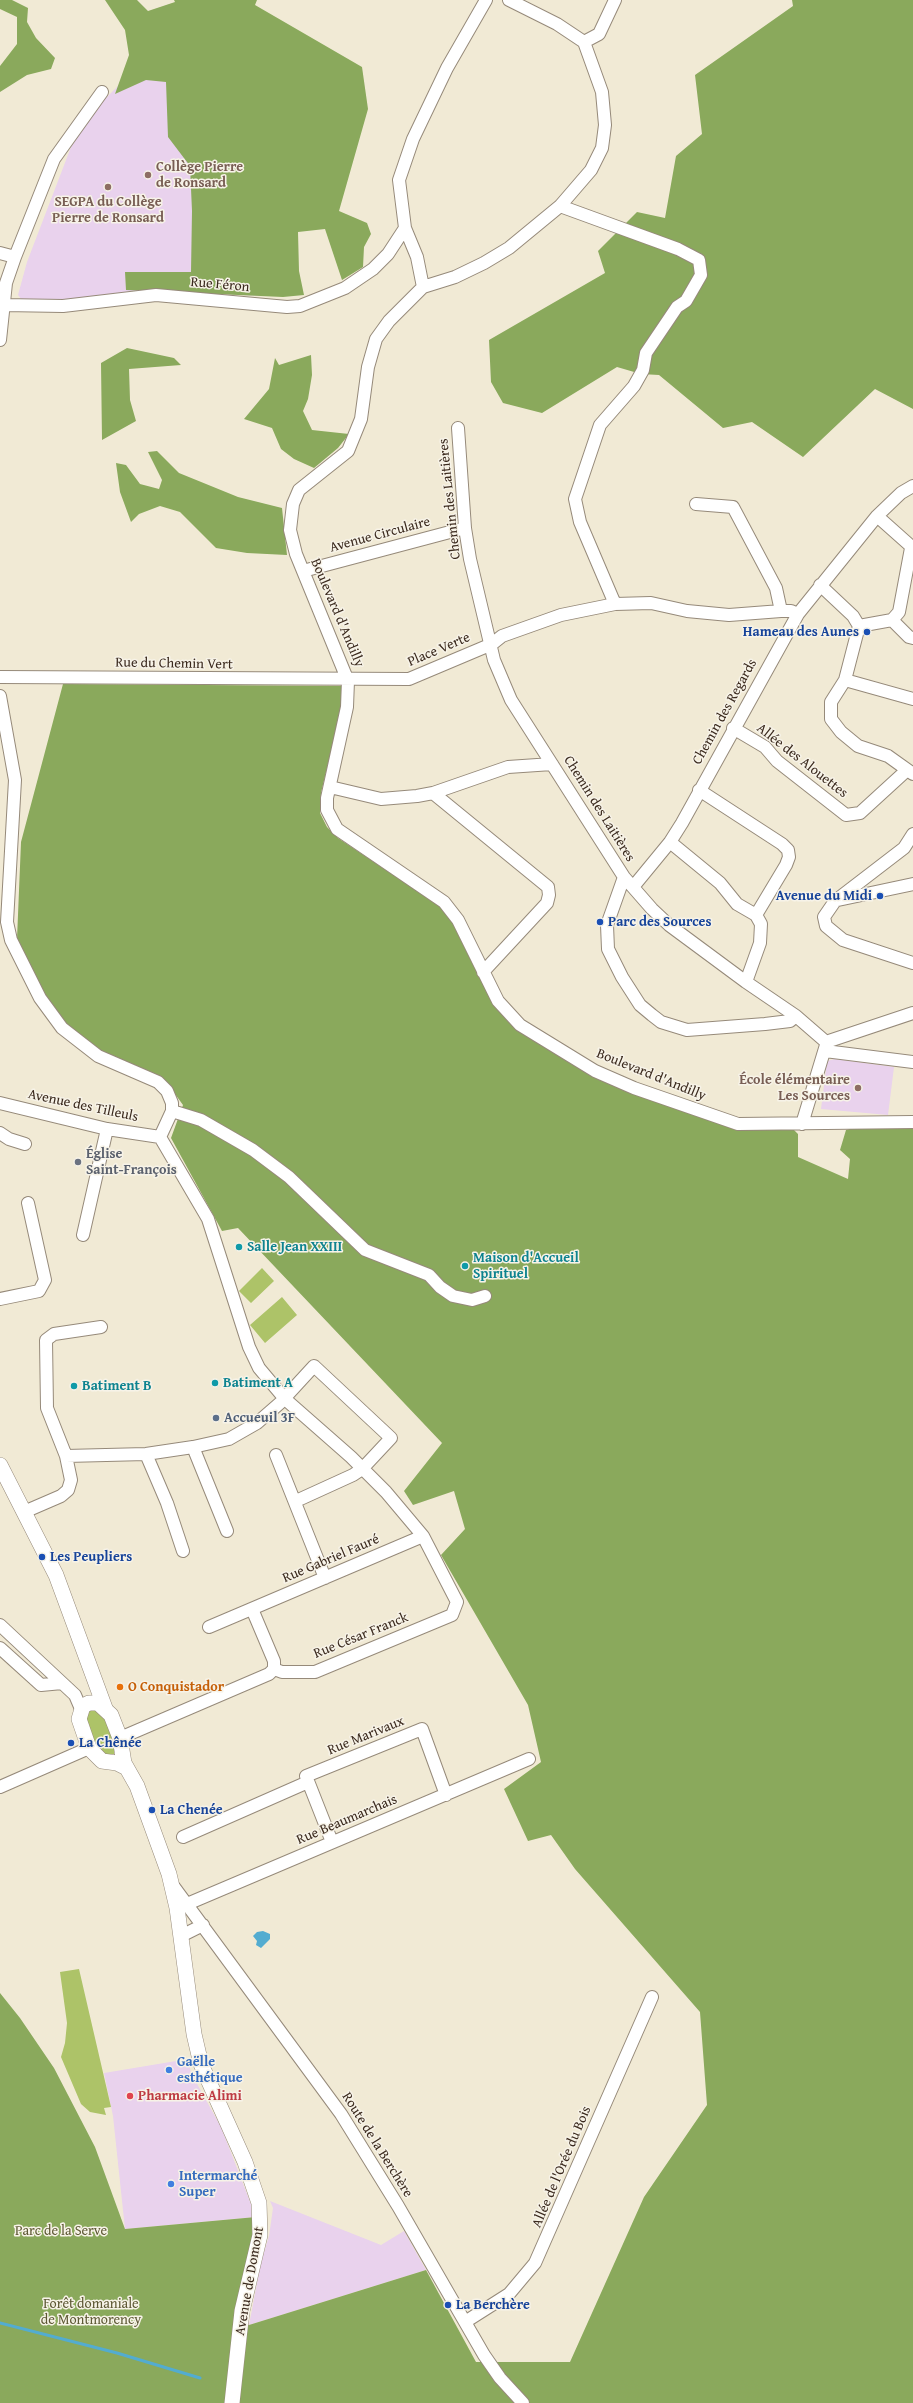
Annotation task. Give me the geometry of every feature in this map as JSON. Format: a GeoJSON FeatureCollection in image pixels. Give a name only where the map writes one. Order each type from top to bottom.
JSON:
{"type":"FeatureCollection","features":[{"type":"Feature","properties":{"kind":"main road"},"geometry":{"type":"LineString","coordinates":[[0,1465],[56,1576],[95,1679],[94,1693],[84,1703],[80,1724],[89,1748],[97,1758],[126,1768]]}},
{"type":"Feature","properties":{"kind":"main road","name":"Avenue de Domont"},"geometry":{"type":"LineString","coordinates":[[95,1679],[105,1708],[111,1715],[126,1768],[136,1786],[172,1885],[185,1908],[181,1936],[194,2034],[201,2064],[245,2162],[260,2213],[258,2248],[242,2311],[232,2403]]}},
{"type":"Feature","properties":{"kind":"main road"},"geometry":{"type":"LineString","coordinates":[[84,1703],[98,1703],[105,1708]]}},
{"type":"Feature","properties":{"kind":"main road"},"geometry":{"type":"LineString","coordinates":[[110,1762],[118,1758],[120,1744]]}},
{"type":"Feature","properties":{"kind":"street"},"geometry":{"type":"LineString","coordinates":[[423,287],[417,257],[405,228],[399,180],[408,152],[447,68],[486,0]]}},
{"type":"Feature","properties":{"kind":"street"},"geometry":{"type":"LineString","coordinates":[[508,0],[557,24],[584,42],[598,34],[615,0]]}},
{"type":"Feature","properties":{"kind":"street","name":"Boulevard d'Andilly"},"geometry":{"type":"LineString","coordinates":[[584,42],[602,92],[604,135],[602,148],[591,170],[560,206],[509,248],[484,264],[455,277],[423,287],[389,321],[376,339],[368,367],[361,419],[348,451],[299,490],[293,504],[290,530],[303,571],[348,681],[347,707],[326,810],[337,829],[444,902],[458,920],[498,1000],[520,1025],[595,1071],[634,1088],[722,1120],[738,1124],[913,1122]]}},
{"type":"Feature","properties":{"kind":"street"},"geometry":{"type":"LineString","coordinates":[[0,340],[6,283],[16,253],[54,159],[102,92]]}},
{"type":"Feature","properties":{"kind":"street"},"geometry":{"type":"LineString","coordinates":[[560,206],[659,243],[699,260],[701,275],[686,301],[677,307],[646,353],[643,370],[634,386],[600,425],[575,499],[580,522],[615,604]]}},
{"type":"Feature","properties":{"kind":"street","name":"Rue Féron"},"geometry":{"type":"LineString","coordinates":[[4,305],[63,306],[156,296],[287,307],[300,306],[345,288],[373,269],[388,254],[405,228]]}},
{"type":"Feature","properties":{"kind":"street"},"geometry":{"type":"LineString","coordinates":[[0,253],[16,253]]}},
{"type":"Feature","properties":{"kind":"street","name":"Chemin des Laitières"},"geometry":{"type":"LineString","coordinates":[[458,428],[465,528],[470,559],[492,644],[494,660],[511,700],[624,877],[633,887],[669,925],[746,982],[796,1016],[826,1047]]}},
{"type":"Feature","properties":{"kind":"street","name":"Chemin des Regards"},"geometry":{"type":"LineString","coordinates":[[633,887],[670,842],[798,614],[877,516],[901,493],[913,486]]}},
{"type":"Feature","properties":{"kind":"street"},"geometry":{"type":"LineString","coordinates":[[696,504],[733,507],[776,588],[781,611]]}},
{"type":"Feature","properties":{"kind":"street"},"geometry":{"type":"LineString","coordinates":[[859,626],[892,620],[899,612],[912,548],[877,516]]}},
{"type":"Feature","properties":{"kind":"street","name":"Avenue Circulaire"},"geometry":{"type":"LineString","coordinates":[[303,571],[465,528]]}},
{"type":"Feature","properties":{"kind":"street"},"geometry":{"type":"LineString","coordinates":[[820,585],[852,616],[859,626],[845,680],[831,702],[831,719],[842,732],[858,746],[888,756],[910,772]]}},
{"type":"Feature","properties":{"kind":"street","name":"Place Verte"},"geometry":{"type":"LineString","coordinates":[[348,681],[409,679],[492,644],[502,636],[561,615],[615,604],[651,603],[687,612],[730,615],[781,611],[791,611],[798,614]]}},
{"type":"Feature","properties":{"kind":"street"},"geometry":{"type":"LineString","coordinates":[[892,620],[913,638]]}},
{"type":"Feature","properties":{"kind":"street","name":"Rue du Chemin Vert"},"geometry":{"type":"LineString","coordinates":[[0,677],[348,681]]}},
{"type":"Feature","properties":{"kind":"street"},"geometry":{"type":"LineString","coordinates":[[845,680],[913,699]]}},
{"type":"Feature","properties":{"kind":"street"},"geometry":{"type":"LineString","coordinates":[[0,696],[3,724],[15,780],[7,922],[12,940],[40,998],[62,1028],[98,1056],[163,1086],[172,1102],[172,1111],[160,1137],[208,1219],[252,1354],[259,1368],[285,1399],[386,1492],[423,1536]]}},
{"type":"Feature","properties":{"kind":"street","name":"Allée des Alouettes"},"geometry":{"type":"LineString","coordinates":[[733,728],[765,747],[777,761],[846,815],[860,813],[910,772]]}},
{"type":"Feature","properties":{"kind":"street"},"geometry":{"type":"LineString","coordinates":[[330,786],[381,799],[433,793],[508,767],[552,764]]}},
{"type":"Feature","properties":{"kind":"street"},"geometry":{"type":"LineString","coordinates":[[699,790],[782,844],[788,850],[789,857],[756,915]]}},
{"type":"Feature","properties":{"kind":"street"},"geometry":{"type":"LineString","coordinates":[[433,793],[548,887],[548,903],[483,972]]}},
{"type":"Feature","properties":{"kind":"street"},"geometry":{"type":"LineString","coordinates":[[913,834],[904,848],[835,901],[824,917],[826,926],[843,940],[913,963]]}},
{"type":"Feature","properties":{"kind":"street"},"geometry":{"type":"LineString","coordinates":[[670,842],[720,883],[737,904],[756,915],[761,924],[760,943],[746,982]]}},
{"type":"Feature","properties":{"kind":"street"},"geometry":{"type":"LineString","coordinates":[[624,877],[607,925],[608,949],[622,977],[640,1005],[661,1022],[688,1030],[790,1021],[796,1016]]}},
{"type":"Feature","properties":{"kind":"street"},"geometry":{"type":"LineString","coordinates":[[835,901],[913,884]]}},
{"type":"Feature","properties":{"kind":"street"},"geometry":{"type":"LineString","coordinates":[[802,1124],[814,1081],[826,1047],[913,1013]]}},
{"type":"Feature","properties":{"kind":"street"},"geometry":{"type":"LineString","coordinates":[[826,1047],[913,1062]]}},
{"type":"Feature","properties":{"kind":"street","name":"Avenue des Tilleuls"},"geometry":{"type":"LineString","coordinates":[[0,1103],[107,1129],[160,1137]]}},
{"type":"Feature","properties":{"kind":"street"},"geometry":{"type":"LineString","coordinates":[[172,1111],[201,1120],[253,1150],[289,1177],[365,1250],[429,1275],[440,1287],[453,1296],[472,1300],[485,1296]]}},
{"type":"Feature","properties":{"kind":"street"},"geometry":{"type":"LineString","coordinates":[[83,1234],[107,1129]]}},
{"type":"Feature","properties":{"kind":"street"},"geometry":{"type":"LineString","coordinates":[[0,1133],[9,1139],[25,1144]]}},
{"type":"Feature","properties":{"kind":"street"},"geometry":{"type":"LineString","coordinates":[[0,1299],[39,1291],[45,1280],[28,1203]]}},
{"type":"Feature","properties":{"kind":"street"},"geometry":{"type":"LineString","coordinates":[[24,1512],[61,1496],[68,1490],[71,1480],[66,1456],[47,1408],[46,1340],[54,1334],[101,1327]]}},
{"type":"Feature","properties":{"kind":"street"},"geometry":{"type":"LineString","coordinates":[[66,1456],[146,1454],[194,1448],[229,1439],[257,1423],[285,1399],[314,1366],[391,1438],[362,1469],[296,1501]]}},
{"type":"Feature","properties":{"kind":"street"},"geometry":{"type":"LineString","coordinates":[[194,1448],[228,1531]]}},
{"type":"Feature","properties":{"kind":"street"},"geometry":{"type":"LineString","coordinates":[[146,1454],[167,1503],[183,1551]]}},
{"type":"Feature","properties":{"kind":"street"},"geometry":{"type":"LineString","coordinates":[[276,1455],[296,1501],[325,1578]]}},
{"type":"Feature","properties":{"kind":"street","name":"Rue Gabriel Fauré"},"geometry":{"type":"LineString","coordinates":[[209,1627],[423,1536]]}},
{"type":"Feature","properties":{"kind":"street","name":"Rue César Franck"},"geometry":{"type":"LineString","coordinates":[[274,1669],[282,1672],[315,1672],[452,1615],[456,1610],[458,1602],[423,1536]]}},
{"type":"Feature","properties":{"kind":"street"},"geometry":{"type":"LineString","coordinates":[[120,1744],[269,1674],[274,1669],[274,1661],[252,1609]]}},
{"type":"Feature","properties":{"kind":"street"},"geometry":{"type":"LineString","coordinates":[[0,1625],[84,1703]]}},
{"type":"Feature","properties":{"kind":"street"},"geometry":{"type":"LineString","coordinates":[[0,1648],[41,1685],[62,1683]]}},
{"type":"Feature","properties":{"kind":"street","name":"Rue Marivaux"},"geometry":{"type":"LineString","coordinates":[[183,1837],[308,1782],[306,1776],[422,1730],[446,1796]]}},
{"type":"Feature","properties":{"kind":"street"},"geometry":{"type":"LineString","coordinates":[[0,1787],[89,1748]]}},
{"type":"Feature","properties":{"kind":"street","name":"Rue Beaumarchais"},"geometry":{"type":"LineString","coordinates":[[185,1908],[332,1842],[446,1796],[529,1759]]}},
{"type":"Feature","properties":{"kind":"street"},"geometry":{"type":"LineString","coordinates":[[308,1782],[332,1842]]}},
{"type":"Feature","properties":{"kind":"street","name":"Route de la Berchère"},"geometry":{"type":"LineString","coordinates":[[185,1908],[203,1925],[341,2114],[398,2206],[495,2371],[523,2403]]}},
{"type":"Feature","properties":{"kind":"street"},"geometry":{"type":"LineString","coordinates":[[181,1936],[203,1925]]}},
{"type":"Feature","properties":{"kind":"street","name":"Allée de l'Orée du Bois"},"geometry":{"type":"LineString","coordinates":[[465,2322],[508,2294],[535,2263],[652,1997]]}},
{"type":"Feature","properties":{"kind":"shaded area","name":"Collège Pierre de Ronsard"},"geometry":{"type":"Polygon","coordinates":[[[162,47],[261,296],[161,291],[64,301],[22,300],[18,295],[27,262],[71,147],[96,108],[122,82],[162,47]]]}},
{"type":"Feature","properties":{"kind":"shaded area","name":"École élémentaire Les Sources"},"geometry":{"type":"Polygon","coordinates":[[[835,1059],[894,1067],[888,1115],[821,1109],[827,1061],[835,1059]]]}},
{"type":"Feature","properties":{"kind":"shaded area"},"geometry":{"type":"Polygon","coordinates":[[[188,2059],[191,2073],[221,2127],[256,2217],[125,2229],[113,2116],[104,2073],[188,2059]]]}},
{"type":"Feature","properties":{"kind":"shaded area"},"geometry":{"type":"Polygon","coordinates":[[[270,2201],[381,2245],[404,2231],[426,2270],[249,2325],[261,2262],[269,2236],[273,2208],[270,2201]]]}},
{"type":"Feature","properties":{"kind":"green space"},"geometry":{"type":"Polygon","coordinates":[[[0,0],[12,0],[28,8],[27,22],[36,38],[55,58],[51,69],[27,75],[0,92],[0,66],[17,44],[17,17],[0,9],[0,0]]]}},
{"type":"Feature","properties":{"kind":"green space"},"geometry":{"type":"Polygon","coordinates":[[[105,0],[137,0],[148,11],[175,2],[174,0],[257,0],[255,5],[362,67],[368,109],[339,211],[367,223],[371,234],[364,247],[363,267],[342,280],[325,229],[298,232],[299,271],[304,295],[283,297],[126,290],[125,272],[191,272],[192,211],[190,166],[168,137],[166,82],[146,80],[115,94],[129,55],[125,30],[105,0]]]}},
{"type":"Feature","properties":{"kind":"green space"},"geometry":{"type":"Polygon","coordinates":[[[792,0],[913,0],[913,409],[875,389],[803,457],[752,422],[723,428],[659,375],[641,374],[617,367],[542,413],[503,403],[491,382],[489,340],[605,273],[598,251],[637,212],[665,218],[676,156],[702,134],[695,75],[793,6],[792,0]]]}},
{"type":"Feature","properties":{"kind":"green space"},"geometry":{"type":"Polygon","coordinates":[[[127,348],[174,358],[181,365],[129,369],[130,400],[136,421],[102,440],[101,363],[127,348]]]}},
{"type":"Feature","properties":{"kind":"green space"},"geometry":{"type":"Polygon","coordinates":[[[311,355],[312,375],[308,399],[303,411],[312,430],[349,434],[338,448],[314,468],[294,459],[281,449],[272,428],[244,419],[269,389],[275,358],[279,365],[311,355]]]}},
{"type":"Feature","properties":{"kind":"green space"},"geometry":{"type":"Polygon","coordinates":[[[157,451],[179,473],[238,497],[282,508],[287,555],[247,553],[216,548],[180,512],[160,506],[139,514],[131,522],[120,492],[116,463],[126,465],[140,484],[159,489],[162,480],[148,452],[157,451]]]}},
{"type":"Feature","properties":{"kind":"green space"},"geometry":{"type":"Polygon","coordinates":[[[63,684],[343,686],[342,706],[321,793],[320,813],[327,827],[338,838],[443,908],[455,923],[491,1001],[518,1029],[638,1094],[736,1130],[793,1129],[798,1134],[798,1157],[848,1179],[850,1159],[840,1150],[846,1130],[860,1126],[913,1125],[913,2403],[0,2403],[0,1993],[20,2018],[54,2068],[95,2147],[125,2229],[256,2217],[235,2326],[249,2325],[426,2270],[476,2362],[570,2362],[644,2197],[707,2105],[700,2012],[575,1869],[551,1835],[528,1841],[504,1789],[541,1762],[528,1705],[441,1555],[465,1529],[454,1491],[413,1505],[404,1491],[442,1443],[238,1228],[222,1231],[171,1138],[183,1105],[170,1087],[100,1051],[54,1014],[17,939],[21,842],[63,684]]]}},
{"type":"Feature","properties":{"kind":"green space"},"geometry":{"type":"Polygon","coordinates":[[[262,1268],[274,1281],[251,1303],[239,1291],[262,1268]]]}},
{"type":"Feature","properties":{"kind":"green space"},"geometry":{"type":"Polygon","coordinates":[[[282,1297],[297,1315],[265,1343],[250,1325],[282,1297]]]}},
{"type":"Feature","properties":{"kind":"green space"},"geometry":{"type":"Polygon","coordinates":[[[89,1709],[100,1709],[116,1743],[114,1754],[100,1754],[85,1723],[89,1709]]]}},
{"type":"Feature","properties":{"kind":"green space"},"geometry":{"type":"Polygon","coordinates":[[[79,1969],[111,2107],[104,2108],[106,2115],[90,2112],[81,2104],[61,2057],[65,2043],[67,2023],[60,1972],[79,1969]]]}},
{"type":"Feature","properties":{"kind":"water"},"geometry":{"type":"Polygon","coordinates":[[[263,1931],[270,1934],[270,1939],[261,1948],[256,1945],[257,1941],[253,1936],[257,1932],[263,1931]]]}},
{"type":"Feature","properties":{"kind":"waterway"},"geometry":{"type":"LineString","coordinates":[[0,2323],[117,2353],[200,2378]]}},
{"type":"Feature","properties":{"kind":"place","name":"Collège Pierre de Ronsard"},"geometry":{"type":"Point","coordinates":[148,175]}},
{"type":"Feature","properties":{"kind":"place","name":"SEGPA du Collège Pierre de Ronsard"},"geometry":{"type":"Point","coordinates":[108,187]}},
{"type":"Feature","properties":{"kind":"place","name":"Hameau des Aunes"},"geometry":{"type":"Point","coordinates":[867,632]}},
{"type":"Feature","properties":{"kind":"place","name":"Avenue du Midi"},"geometry":{"type":"Point","coordinates":[880,896]}},
{"type":"Feature","properties":{"kind":"place","name":"Parc des Sources"},"geometry":{"type":"Point","coordinates":[600,922]}},
{"type":"Feature","properties":{"kind":"place","name":"École élémentaire Les Sources"},"geometry":{"type":"Point","coordinates":[858,1088]}},
{"type":"Feature","properties":{"kind":"place","name":"Église Saint-François"},"geometry":{"type":"Point","coordinates":[78,1162]}},
{"type":"Feature","properties":{"kind":"place","name":"Salle Jean XXIII"},"geometry":{"type":"Point","coordinates":[239,1247]}},
{"type":"Feature","properties":{"kind":"place","name":"Maison d'Accueil Spirituel"},"geometry":{"type":"Point","coordinates":[465,1266]}},
{"type":"Feature","properties":{"kind":"place","name":"Batiment A"},"geometry":{"type":"Point","coordinates":[215,1383]}},
{"type":"Feature","properties":{"kind":"place","name":"Batiment B"},"geometry":{"type":"Point","coordinates":[74,1386]}},
{"type":"Feature","properties":{"kind":"place","name":"Accueuil 3F"},"geometry":{"type":"Point","coordinates":[216,1418]}},
{"type":"Feature","properties":{"kind":"place","name":"Les Peupliers"},"geometry":{"type":"Point","coordinates":[42,1557]}},
{"type":"Feature","properties":{"kind":"place","name":"O Conquistador"},"geometry":{"type":"Point","coordinates":[120,1687]}},
{"type":"Feature","properties":{"kind":"place","name":"La Chênée"},"geometry":{"type":"Point","coordinates":[71,1743]}},
{"type":"Feature","properties":{"kind":"place","name":"La Chenée"},"geometry":{"type":"Point","coordinates":[152,1810]}},
{"type":"Feature","properties":{"kind":"place","name":"Gaëlle esthétique"},"geometry":{"type":"Point","coordinates":[169,2070]}},
{"type":"Feature","properties":{"kind":"place","name":"Pharmacie Alimi"},"geometry":{"type":"Point","coordinates":[130,2096]}},
{"type":"Feature","properties":{"kind":"place","name":"Intermarché Super"},"geometry":{"type":"Point","coordinates":[171,2184]}},
{"type":"Feature","properties":{"kind":"place","name":"La Berchère"},"geometry":{"type":"Point","coordinates":[448,2305]}},
{"type":"Feature","properties":{"kind":"park label","name":"Parc de la Serve"},"geometry":{"type":"Point","coordinates":[61,2231]}},
{"type":"Feature","properties":{"kind":"park label","name":"Forêt domaniale de Montmorency"},"geometry":{"type":"Point","coordinates":[91,2312]}}]}
